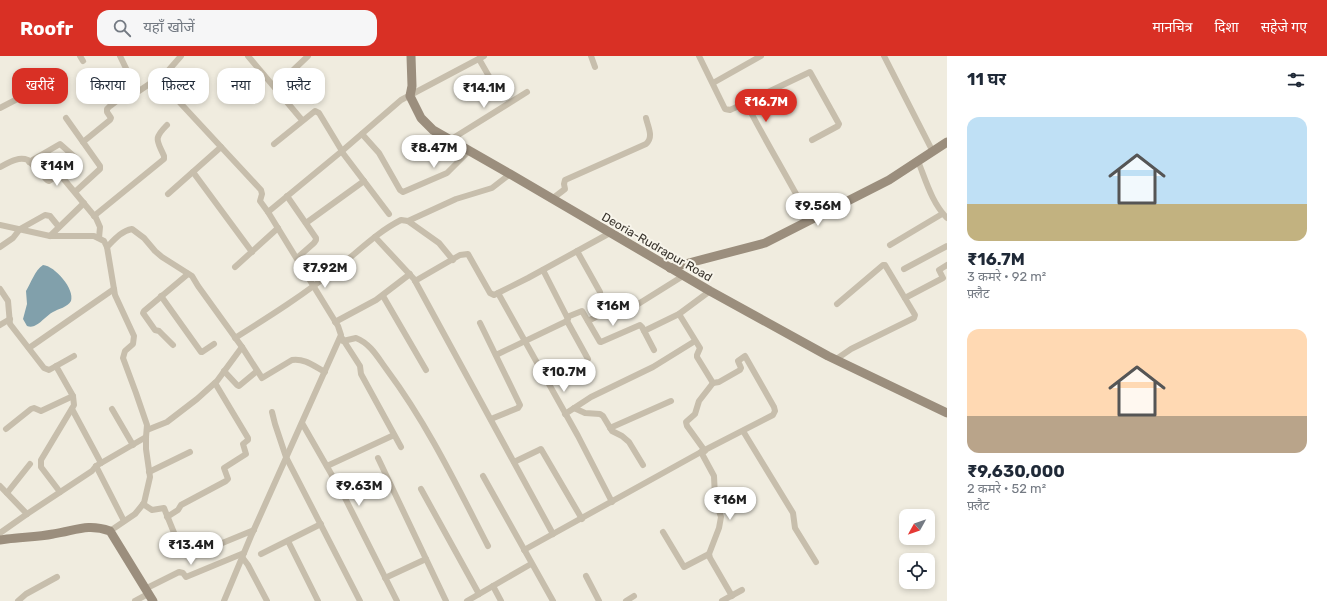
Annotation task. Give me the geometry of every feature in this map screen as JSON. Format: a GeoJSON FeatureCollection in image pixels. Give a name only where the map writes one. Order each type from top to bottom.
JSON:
{"type":"FeatureCollection","features":[{"type":"Feature","properties":{"kind":"main road"},"geometry":{"type":"LineString","coordinates":[[410,96],[412,86],[411,56]]}},
{"type":"Feature","properties":{"kind":"main road","name":"Deoria-Rudrapur Road"},"geometry":{"type":"LineString","coordinates":[[410,96],[421,118],[433,130],[683,276],[835,360],[947,413]]}},
{"type":"Feature","properties":{"kind":"main road"},"geometry":{"type":"LineString","coordinates":[[670,268],[765,243],[888,180],[947,142]]}},
{"type":"Feature","properties":{"kind":"main road"},"geometry":{"type":"LineString","coordinates":[[0,540],[54,534],[96,527],[110,531],[149,595]]}},
{"type":"Feature","properties":{"kind":"street"},"geometry":{"type":"LineString","coordinates":[[120,56],[126,68]]}},
{"type":"Feature","properties":{"kind":"street"},"geometry":{"type":"LineString","coordinates":[[171,68],[181,56]]}},
{"type":"Feature","properties":{"kind":"street"},"geometry":{"type":"LineString","coordinates":[[248,56],[302,120]]}},
{"type":"Feature","properties":{"kind":"street"},"geometry":{"type":"LineString","coordinates":[[295,68],[308,56]]}},
{"type":"Feature","properties":{"kind":"street"},"geometry":{"type":"LineString","coordinates":[[591,56],[595,67]]}},
{"type":"Feature","properties":{"kind":"street"},"geometry":{"type":"LineString","coordinates":[[699,56],[725,109],[730,110],[810,72],[839,124],[838,126],[812,140]]}},
{"type":"Feature","properties":{"kind":"street"},"geometry":{"type":"LineString","coordinates":[[712,83],[750,59],[761,56]]}},
{"type":"Feature","properties":{"kind":"street"},"geometry":{"type":"LineString","coordinates":[[884,56],[933,152]]}},
{"type":"Feature","properties":{"kind":"street"},"geometry":{"type":"LineString","coordinates":[[268,212],[342,152],[401,100],[481,58],[498,92]]}},
{"type":"Feature","properties":{"kind":"street"},"geometry":{"type":"LineString","coordinates":[[450,140],[527,92]]}},
{"type":"Feature","properties":{"kind":"street"},"geometry":{"type":"LineString","coordinates":[[0,108],[12,102]]}},
{"type":"Feature","properties":{"kind":"street"},"geometry":{"type":"LineString","coordinates":[[83,142],[110,120],[107,109],[113,104]]}},
{"type":"Feature","properties":{"kind":"street"},"geometry":{"type":"LineString","coordinates":[[181,104],[261,190],[262,194],[260,201],[297,258],[341,332],[342,339],[360,366],[360,374],[401,447]]}},
{"type":"Feature","properties":{"kind":"street"},"geometry":{"type":"LineString","coordinates":[[743,104],[747,106],[762,135],[790,181],[810,220]]}},
{"type":"Feature","properties":{"kind":"street"},"geometry":{"type":"LineString","coordinates":[[274,144],[311,113],[317,111],[342,152],[389,214]]}},
{"type":"Feature","properties":{"kind":"street"},"geometry":{"type":"LineString","coordinates":[[66,118],[100,166],[100,169],[75,192]]}},
{"type":"Feature","properties":{"kind":"street"},"geometry":{"type":"LineString","coordinates":[[552,199],[565,189],[565,180],[646,144],[650,138],[646,118]]}},
{"type":"Feature","properties":{"kind":"street"},"geometry":{"type":"LineString","coordinates":[[94,216],[164,159],[157,141],[157,136],[158,133],[167,125]]}},
{"type":"Feature","properties":{"kind":"street"},"geometry":{"type":"LineString","coordinates":[[362,134],[379,153],[400,190],[403,192],[450,171],[469,151]]}},
{"type":"Feature","properties":{"kind":"street"},"geometry":{"type":"LineString","coordinates":[[29,162],[60,144],[77,159]]}},
{"type":"Feature","properties":{"kind":"street"},"geometry":{"type":"LineString","coordinates":[[168,194],[220,147]]}},
{"type":"Feature","properties":{"kind":"street"},"geometry":{"type":"LineString","coordinates":[[0,159],[2,166],[22,158],[29,162],[46,180],[49,181],[55,177],[62,177],[94,216],[100,227],[99,238]]}},
{"type":"Feature","properties":{"kind":"street"},"geometry":{"type":"LineString","coordinates":[[890,246],[945,216],[935,201],[918,161]]}},
{"type":"Feature","properties":{"kind":"street"},"geometry":{"type":"LineString","coordinates":[[193,172],[252,252]]}},
{"type":"Feature","properties":{"kind":"street"},"geometry":{"type":"LineString","coordinates":[[408,221],[456,199],[492,188],[510,174]]}},
{"type":"Feature","properties":{"kind":"street"},"geometry":{"type":"LineString","coordinates":[[306,223],[364,181]]}},
{"type":"Feature","properties":{"kind":"street"},"geometry":{"type":"LineString","coordinates":[[287,196],[316,240],[297,258]]}},
{"type":"Feature","properties":{"kind":"street"},"geometry":{"type":"LineString","coordinates":[[50,236],[84,203]]}},
{"type":"Feature","properties":{"kind":"street"},"geometry":{"type":"LineString","coordinates":[[0,248],[13,238],[20,229],[48,214],[59,227]]}},
{"type":"Feature","properties":{"kind":"street"},"geometry":{"type":"LineString","coordinates":[[236,338],[314,286],[375,238],[403,219],[439,243],[453,260]]}},
{"type":"Feature","properties":{"kind":"street"},"geometry":{"type":"LineString","coordinates":[[0,225],[50,236],[94,236],[104,241],[107,247],[115,295],[134,336],[133,344],[125,351],[123,358],[147,426],[146,437],[150,477],[143,504],[135,514],[110,531]]}},
{"type":"Feature","properties":{"kind":"street"},"geometry":{"type":"LineString","coordinates":[[235,267],[278,228]]}},
{"type":"Feature","properties":{"kind":"street"},"geometry":{"type":"LineString","coordinates":[[107,247],[123,232],[132,229],[144,238],[155,251],[192,276],[236,338],[261,377],[264,378],[292,360],[297,359],[305,361],[325,372]]}},
{"type":"Feature","properties":{"kind":"street"},"geometry":{"type":"LineString","coordinates":[[415,281],[460,255],[468,254],[490,293],[494,295],[610,233]]}},
{"type":"Feature","properties":{"kind":"street"},"geometry":{"type":"LineString","coordinates":[[375,238],[415,281],[553,534]]}},
{"type":"Feature","properties":{"kind":"street"},"geometry":{"type":"LineString","coordinates":[[904,269],[947,246]]}},
{"type":"Feature","properties":{"kind":"street"},"geometry":{"type":"LineString","coordinates":[[577,251],[600,292]]}},
{"type":"Feature","properties":{"kind":"street"},"geometry":{"type":"LineString","coordinates":[[835,360],[851,349],[914,318],[915,315],[885,265],[883,265],[837,304]]}},
{"type":"Feature","properties":{"kind":"street"},"geometry":{"type":"LineString","coordinates":[[905,298],[943,278],[940,270],[947,265]]}},
{"type":"Feature","properties":{"kind":"street"},"geometry":{"type":"LineString","coordinates":[[542,270],[588,359]]}},
{"type":"Feature","properties":{"kind":"street"},"geometry":{"type":"LineString","coordinates":[[173,345],[159,331],[154,330],[144,315],[144,311],[188,274]]}},
{"type":"Feature","properties":{"kind":"street"},"geometry":{"type":"LineString","coordinates":[[335,322],[383,296],[410,274]]}},
{"type":"Feature","properties":{"kind":"street"},"geometry":{"type":"LineString","coordinates":[[634,306],[683,276]]}},
{"type":"Feature","properties":{"kind":"street"},"geometry":{"type":"LineString","coordinates":[[0,289],[8,301],[10,324],[44,368],[49,370],[74,356]]}},
{"type":"Feature","properties":{"kind":"street"},"geometry":{"type":"LineString","coordinates":[[29,348],[114,289]]}},
{"type":"Feature","properties":{"kind":"street"},"geometry":{"type":"LineString","coordinates":[[644,331],[679,314],[710,291]]}},
{"type":"Feature","properties":{"kind":"street"},"geometry":{"type":"LineString","coordinates":[[498,293],[612,502]]}},
{"type":"Feature","properties":{"kind":"street"},"geometry":{"type":"LineString","coordinates":[[161,296],[201,352],[214,344]]}},
{"type":"Feature","properties":{"kind":"street"},"geometry":{"type":"LineString","coordinates":[[383,296],[426,370]]}},
{"type":"Feature","properties":{"kind":"street"},"geometry":{"type":"LineString","coordinates":[[588,321],[624,304]]}},
{"type":"Feature","properties":{"kind":"street"},"geometry":{"type":"LineString","coordinates":[[496,355],[582,311],[600,342],[642,326],[654,350]]}},
{"type":"Feature","properties":{"kind":"street"},"geometry":{"type":"LineString","coordinates":[[679,314],[700,348],[697,358],[713,383]]}},
{"type":"Feature","properties":{"kind":"street"},"geometry":{"type":"LineString","coordinates":[[0,325],[10,320]]}},
{"type":"Feature","properties":{"kind":"street"},"geometry":{"type":"LineString","coordinates":[[480,322],[520,405],[518,408],[491,419]]}},
{"type":"Feature","properties":{"kind":"street"},"geometry":{"type":"LineString","coordinates":[[342,339],[356,338],[366,342],[397,384],[436,447],[488,546]]}},
{"type":"Feature","properties":{"kind":"street"},"geometry":{"type":"LineString","coordinates":[[224,601],[286,456],[342,339]]}},
{"type":"Feature","properties":{"kind":"street"},"geometry":{"type":"LineString","coordinates":[[565,414],[591,397],[649,369],[695,341]]}},
{"type":"Feature","properties":{"kind":"street"},"geometry":{"type":"LineString","coordinates":[[147,430],[167,422],[197,399],[215,383],[242,347]]}},
{"type":"Feature","properties":{"kind":"street"},"geometry":{"type":"LineString","coordinates":[[524,550],[703,452],[773,415],[775,411],[745,356],[738,361],[741,368],[738,372],[719,382],[713,383],[699,401],[696,414],[686,422],[703,452],[714,476],[715,498],[721,517],[719,528],[709,554],[732,596]]}},
{"type":"Feature","properties":{"kind":"street"},"geometry":{"type":"LineString","coordinates":[[56,366],[74,400],[72,409],[40,463],[60,492]]}},
{"type":"Feature","properties":{"kind":"street"},"geometry":{"type":"LineString","coordinates":[[224,371],[237,386],[257,371]]}},
{"type":"Feature","properties":{"kind":"street"},"geometry":{"type":"LineString","coordinates":[[167,517],[177,511],[181,505],[227,480],[224,468],[246,454],[243,444],[248,438],[215,383]]}},
{"type":"Feature","properties":{"kind":"street"},"geometry":{"type":"LineString","coordinates":[[6,429],[34,408],[41,411],[73,396]]}},
{"type":"Feature","properties":{"kind":"street"},"geometry":{"type":"LineString","coordinates":[[610,428],[671,401]]}},
{"type":"Feature","properties":{"kind":"street"},"geometry":{"type":"LineString","coordinates":[[112,408],[133,445]]}},
{"type":"Feature","properties":{"kind":"street"},"geometry":{"type":"LineString","coordinates":[[574,408],[585,413],[600,414],[603,416],[613,432],[622,436],[629,442],[643,465]]}},
{"type":"Feature","properties":{"kind":"street"},"geometry":{"type":"LineString","coordinates":[[72,409],[124,521]]}},
{"type":"Feature","properties":{"kind":"street"},"geometry":{"type":"LineString","coordinates":[[272,412],[286,456],[360,601]]}},
{"type":"Feature","properties":{"kind":"street"},"geometry":{"type":"LineString","coordinates":[[302,423],[345,498],[397,601]]}},
{"type":"Feature","properties":{"kind":"street"},"geometry":{"type":"LineString","coordinates":[[743,431],[793,513],[795,528],[816,562]]}},
{"type":"Feature","properties":{"kind":"street"},"geometry":{"type":"LineString","coordinates":[[327,466],[394,435]]}},
{"type":"Feature","properties":{"kind":"street"},"geometry":{"type":"LineString","coordinates":[[0,533],[92,471],[98,465],[146,437]]}},
{"type":"Feature","properties":{"kind":"street"},"geometry":{"type":"LineString","coordinates":[[514,462],[541,450],[582,519]]}},
{"type":"Feature","properties":{"kind":"street"},"geometry":{"type":"LineString","coordinates":[[149,472],[190,452]]}},
{"type":"Feature","properties":{"kind":"street"},"geometry":{"type":"LineString","coordinates":[[378,458],[446,601]]}},
{"type":"Feature","properties":{"kind":"street"},"geometry":{"type":"LineString","coordinates":[[6,493],[30,464]]}},
{"type":"Feature","properties":{"kind":"street"},"geometry":{"type":"LineString","coordinates":[[483,476],[553,601]]}},
{"type":"Feature","properties":{"kind":"street"},"geometry":{"type":"LineString","coordinates":[[0,486],[27,514]]}},
{"type":"Feature","properties":{"kind":"street"},"geometry":{"type":"LineString","coordinates":[[421,489],[479,594]]}},
{"type":"Feature","properties":{"kind":"street"},"geometry":{"type":"LineString","coordinates":[[143,504],[152,510],[164,508],[181,550]]}},
{"type":"Feature","properties":{"kind":"street"},"geometry":{"type":"LineString","coordinates":[[261,554],[321,524]]}},
{"type":"Feature","properties":{"kind":"street"},"geometry":{"type":"LineString","coordinates":[[198,553],[254,530]]}},
{"type":"Feature","properties":{"kind":"street"},"geometry":{"type":"LineString","coordinates":[[663,532],[684,567],[709,554]]}},
{"type":"Feature","properties":{"kind":"street"},"geometry":{"type":"LineString","coordinates":[[288,541],[318,601]]}},
{"type":"Feature","properties":{"kind":"street"},"geometry":{"type":"LineString","coordinates":[[135,601],[149,595],[179,572],[183,573],[186,577],[243,555]]}},
{"type":"Feature","properties":{"kind":"street"},"geometry":{"type":"LineString","coordinates":[[243,555],[267,601]]}},
{"type":"Feature","properties":{"kind":"street"},"geometry":{"type":"LineString","coordinates":[[385,578],[426,559]]}},
{"type":"Feature","properties":{"kind":"street"},"geometry":{"type":"LineString","coordinates":[[470,600],[531,564]]}},
{"type":"Feature","properties":{"kind":"street"},"geometry":{"type":"LineString","coordinates":[[586,576],[599,601]]}},
{"type":"Feature","properties":{"kind":"street"},"geometry":{"type":"LineString","coordinates":[[19,600],[57,577]]}},
{"type":"Feature","properties":{"kind":"street"},"geometry":{"type":"LineString","coordinates":[[493,586],[501,601]]}},
{"type":"Feature","properties":{"kind":"street"},"geometry":{"type":"LineString","coordinates":[[722,601],[742,590]]}},
{"type":"Feature","properties":{"kind":"street"},"geometry":{"type":"LineString","coordinates":[[626,601],[634,596]]}},
{"type":"Feature","properties":{"kind":"water"},"geometry":{"type":"Polygon","coordinates":[[[43,265],[53,269],[63,279],[70,290],[71,301],[65,306],[51,313],[38,324],[27,326],[23,319],[27,304],[26,291],[35,273],[43,265]]]}}]}
